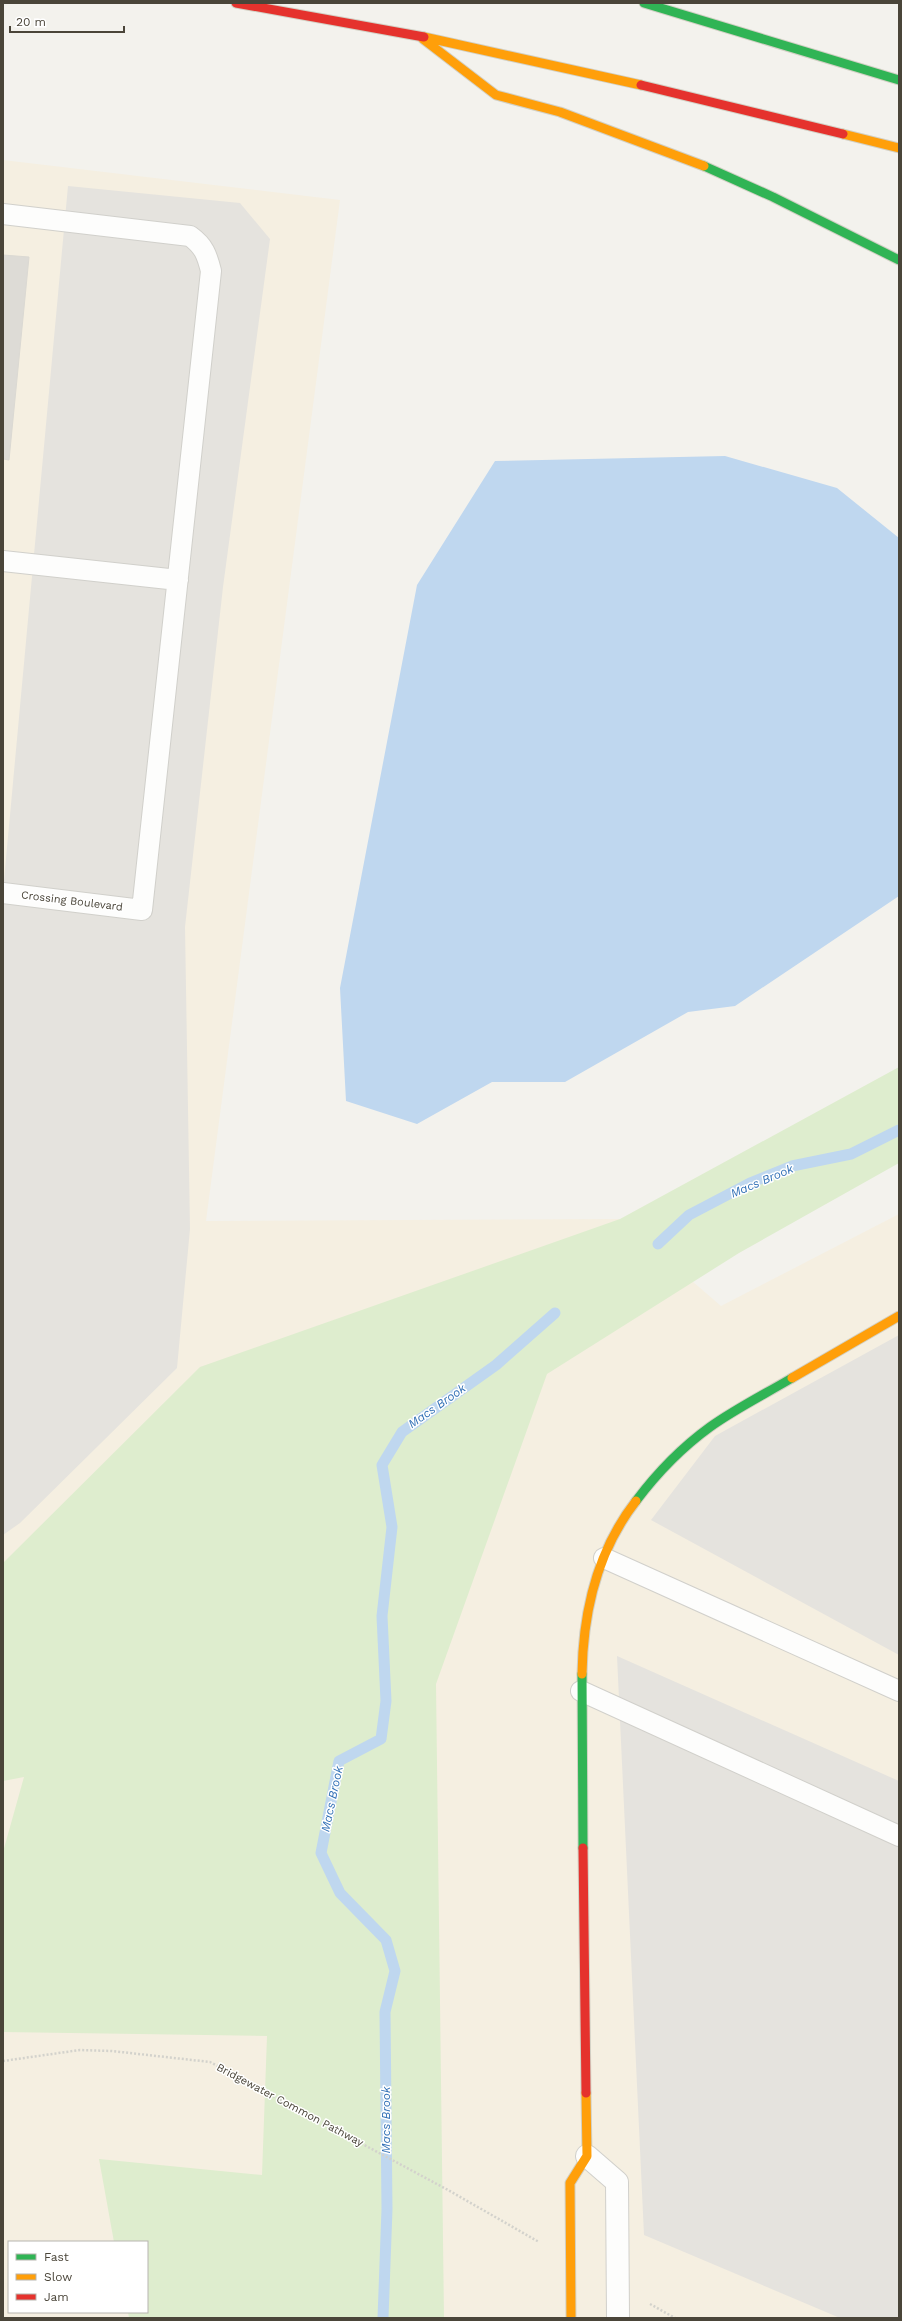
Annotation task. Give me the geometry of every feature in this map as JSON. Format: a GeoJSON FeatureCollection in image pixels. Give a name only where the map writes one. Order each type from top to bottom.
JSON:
{"type":"FeatureCollection","features":[{"type":"Feature","properties":{"kind":"main road"},"geometry":{"type":"LineString","coordinates":[[236,3],[417,35],[589,72],[899,148]]}},
{"type":"Feature","properties":{"kind":"main road"},"geometry":{"type":"LineString","coordinates":[[644,3],[899,80]]}},
{"type":"Feature","properties":{"kind":"main road"},"geometry":{"type":"LineString","coordinates":[[417,35],[496,95],[560,112],[699,164],[773,197],[899,260]]}},
{"type":"Feature","properties":{"kind":"main road"},"geometry":{"type":"LineString","coordinates":[[571,2318],[570,2183],[588,2156],[581,1691],[582,1645],[588,1605],[604,1558],[640,1492],[683,1448],[717,1423],[899,1316]]}},
{"type":"Feature","properties":{"kind":"street"},"geometry":{"type":"LineString","coordinates":[[588,2156],[617,2182],[618,2318]]}},
{"type":"Feature","properties":{"kind":"lane"},"geometry":{"type":"LineString","coordinates":[[3,214],[190,236],[201,243],[207,255],[211,271],[178,580],[3,561]]}},
{"type":"Feature","properties":{"kind":"lane","name":"Crossing Boulevard"},"geometry":{"type":"LineString","coordinates":[[3,893],[142,910],[178,580]]}},
{"type":"Feature","properties":{"kind":"lane"},"geometry":{"type":"LineString","coordinates":[[604,1558],[899,1692]]}},
{"type":"Feature","properties":{"kind":"lane"},"geometry":{"type":"LineString","coordinates":[[581,1691],[899,1836]]}},
{"type":"Feature","properties":{"kind":"path","name":"Bridgewater Common Pathway"},"geometry":{"type":"LineString","coordinates":[[3,2061],[74,2051],[112,2051],[210,2062],[448,2190]]}},
{"type":"Feature","properties":{"kind":"shaded area"},"geometry":{"type":"Polygon","coordinates":[[[3,160],[340,200],[206,1221],[620,1219],[721,1306],[899,1214],[899,2318],[3,2318],[3,160]]]}},
{"type":"Feature","properties":{"kind":"shaded area"},"geometry":{"type":"Polygon","coordinates":[[[68,186],[240,203],[270,239],[223,587],[185,927],[190,1229],[177,1368],[20,1523],[3,1535],[3,891],[68,186]]]}},
{"type":"Feature","properties":{"kind":"shaded area"},"geometry":{"type":"Polygon","coordinates":[[[899,1335],[899,1655],[651,1520],[715,1436],[899,1335]]]}},
{"type":"Feature","properties":{"kind":"shaded area"},"geometry":{"type":"Polygon","coordinates":[[[617,1656],[899,1781],[899,2318],[840,2318],[644,2235],[617,1656]]]}},
{"type":"Feature","properties":{"kind":"green space"},"geometry":{"type":"Polygon","coordinates":[[[899,1067],[899,1163],[739,1253],[547,1374],[436,1684],[444,2318],[129,2318],[128,2313],[148,2313],[148,2241],[114,2241],[99,2159],[262,2175],[267,2036],[3,2032],[3,1852],[24,1777],[3,1781],[3,1563],[200,1367],[620,1219],[899,1067]]]}},
{"type":"Feature","properties":{"kind":"water"},"geometry":{"type":"Polygon","coordinates":[[[725,456],[837,488],[899,538],[899,896],[735,1006],[688,1012],[565,1082],[492,1082],[417,1124],[346,1101],[340,988],[417,585],[495,461],[725,456]]]}},
{"type":"Feature","properties":{"kind":"building"},"geometry":{"type":"Polygon","coordinates":[[[3,255],[29,257],[9,460],[3,459],[3,255]]]}},
{"type":"Feature","properties":{"kind":"waterway","name":"Macs Brook"},"geometry":{"type":"LineString","coordinates":[[658,1244],[689,1215],[750,1183],[792,1166],[851,1154],[899,1130]]}},
{"type":"Feature","properties":{"kind":"waterway","name":"Macs Brook"},"geometry":{"type":"LineString","coordinates":[[383,2318],[387,2209],[385,2012],[395,1971],[386,1940],[340,1893],[321,1853],[339,1761],[381,1739],[386,1701],[382,1616],[392,1527],[382,1465],[402,1432],[496,1365],[555,1313]]}},
{"type":"Feature","properties":{"kind":"traffic: fast"},"geometry":{"type":"LineString","coordinates":[[644,3],[899,80]]}},
{"type":"Feature","properties":{"kind":"traffic: fast"},"geometry":{"type":"LineString","coordinates":[[704,166],[773,197],[899,260]]}},
{"type":"Feature","properties":{"kind":"traffic: fast"},"geometry":{"type":"LineString","coordinates":[[636,1501],[670,1461],[699,1435],[730,1414],[792,1378]]}},
{"type":"Feature","properties":{"kind":"traffic: fast"},"geometry":{"type":"LineString","coordinates":[[582,1674],[583,1848]]}},
{"type":"Feature","properties":{"kind":"traffic: slow"},"geometry":{"type":"LineString","coordinates":[[424,37],[641,85]]}},
{"type":"Feature","properties":{"kind":"traffic: slow"},"geometry":{"type":"LineString","coordinates":[[423,39],[496,95],[560,112],[704,166]]}},
{"type":"Feature","properties":{"kind":"traffic: slow"},"geometry":{"type":"LineString","coordinates":[[843,134],[899,148]]}},
{"type":"Feature","properties":{"kind":"traffic: slow"},"geometry":{"type":"LineString","coordinates":[[792,1378],[899,1316]]}},
{"type":"Feature","properties":{"kind":"traffic: slow"},"geometry":{"type":"LineString","coordinates":[[582,1674],[585,1628],[595,1583],[611,1540],[636,1501]]}},
{"type":"Feature","properties":{"kind":"traffic: slow"},"geometry":{"type":"LineString","coordinates":[[571,2318],[570,2183],[587,2156],[586,2093]]}},
{"type":"Feature","properties":{"kind":"traffic: jam"},"geometry":{"type":"LineString","coordinates":[[236,3],[424,37]]}},
{"type":"Feature","properties":{"kind":"traffic: jam"},"geometry":{"type":"LineString","coordinates":[[641,85],[843,134]]}},
{"type":"Feature","properties":{"kind":"traffic: jam"},"geometry":{"type":"LineString","coordinates":[[583,1848],[586,2093]]}}]}
